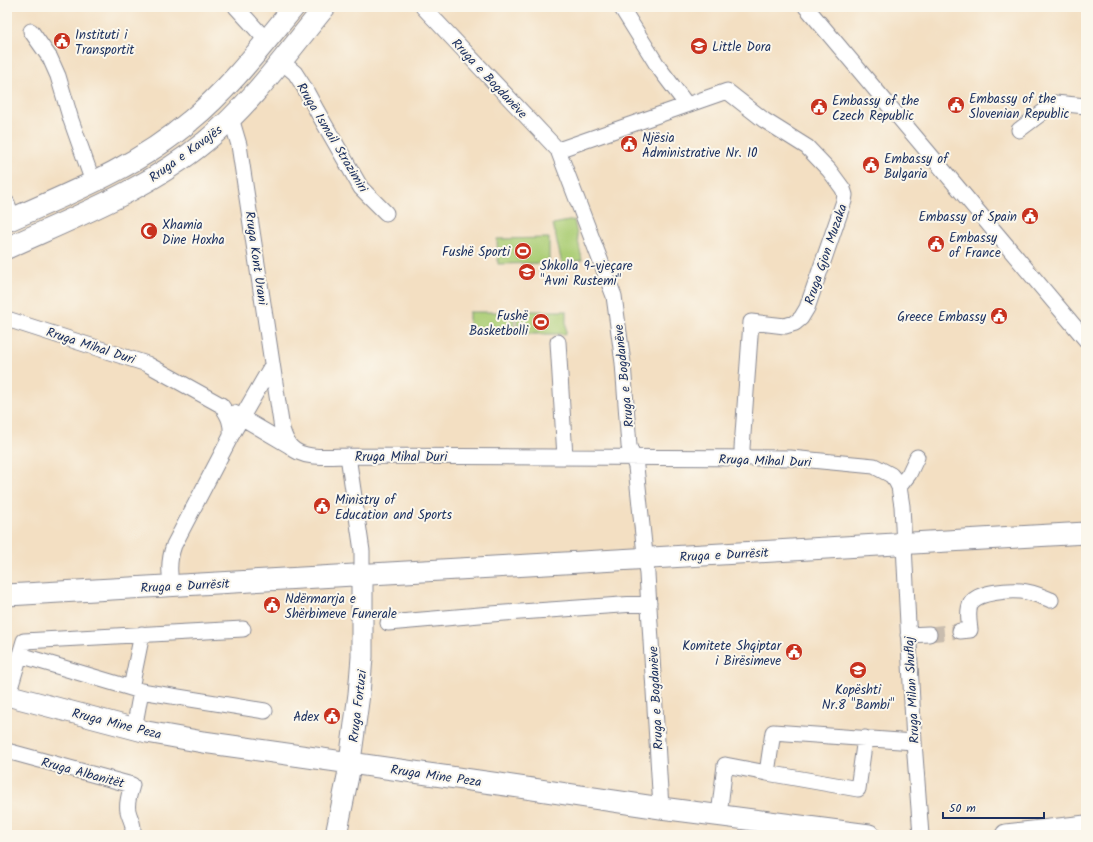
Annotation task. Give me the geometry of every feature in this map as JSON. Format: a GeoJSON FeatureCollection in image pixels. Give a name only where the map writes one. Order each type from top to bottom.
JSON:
{"type":"FeatureCollection","features":[{"type":"Feature","properties":{"kind":"main road","name":"Rruga e Kavajës"},"geometry":{"type":"LineString","coordinates":[[9,214],[93,182],[131,163],[155,147],[189,122],[216,98],[246,65],[294,7]]}},
{"type":"Feature","properties":{"kind":"main road","name":"Rruga e Kavajës"},"geometry":{"type":"LineString","coordinates":[[7,248],[147,182],[205,142],[248,101],[325,7]]}},
{"type":"Feature","properties":{"kind":"main road"},"geometry":{"type":"LineString","coordinates":[[216,98],[231,118]]}},
{"type":"Feature","properties":{"kind":"main road","name":"Rruga e Durrësit"},"geometry":{"type":"LineString","coordinates":[[7,595],[1086,533]]}},
{"type":"Feature","properties":{"kind":"main road","name":"Rruga Fortuzi"},"geometry":{"type":"LineString","coordinates":[[336,835],[350,762],[359,694],[362,657],[362,575]]}},
{"type":"Feature","properties":{"kind":"main road","name":"Rruga Mine Peza"},"geometry":{"type":"LineString","coordinates":[[8,695],[134,729],[238,748],[350,762],[661,808],[869,835]]}},
{"type":"Feature","properties":{"kind":"main road"},"geometry":{"type":"LineString","coordinates":[[1006,835],[1086,826]]}},
{"type":"Feature","properties":{"kind":"street"},"geometry":{"type":"LineString","coordinates":[[236,7],[266,40]]}},
{"type":"Feature","properties":{"kind":"street","name":"Rruga e Bogdanëve"},"geometry":{"type":"LineString","coordinates":[[423,7],[558,150],[614,296],[623,363],[629,446],[636,467],[645,559],[661,808]]}},
{"type":"Feature","properties":{"kind":"street"},"geometry":{"type":"LineString","coordinates":[[621,7],[659,68],[687,105]]}},
{"type":"Feature","properties":{"kind":"street"},"geometry":{"type":"LineString","coordinates":[[806,7],[1086,340]]}},
{"type":"Feature","properties":{"kind":"street"},"geometry":{"type":"LineString","coordinates":[[31,31],[50,58],[58,76],[93,182]]}},
{"type":"Feature","properties":{"kind":"street","name":"Rruga Ismail Strazimiri"},"geometry":{"type":"LineString","coordinates":[[281,61],[294,73],[304,87],[361,188],[386,213]]}},
{"type":"Feature","properties":{"kind":"street","name":"Rruga Gjon Muzaka"},"geometry":{"type":"LineString","coordinates":[[558,150],[727,91],[764,120],[807,147],[829,170],[843,189],[845,195],[831,241],[807,308],[801,318],[795,324],[785,326],[751,322],[742,448],[743,458]]}},
{"type":"Feature","properties":{"kind":"street"},"geometry":{"type":"LineString","coordinates":[[1019,130],[1055,103],[1086,106]]}},
{"type":"Feature","properties":{"kind":"street","name":"Rruga Kont Urani"},"geometry":{"type":"LineString","coordinates":[[231,118],[240,152],[282,429],[290,446]]}},
{"type":"Feature","properties":{"kind":"street","name":"Rruga Mihal Duri"},"geometry":{"type":"LineString","coordinates":[[7,319],[147,364],[221,405],[236,418],[307,456],[790,458],[874,466],[891,475],[900,487]]}},
{"type":"Feature","properties":{"kind":"street"},"geometry":{"type":"LineString","coordinates":[[558,342],[565,457]]}},
{"type":"Feature","properties":{"kind":"street"},"geometry":{"type":"LineString","coordinates":[[170,574],[170,554],[174,545],[231,436],[236,418],[272,365]]}},
{"type":"Feature","properties":{"kind":"street"},"geometry":{"type":"LineString","coordinates":[[348,456],[362,551],[362,575]]}},
{"type":"Feature","properties":{"kind":"street"},"geometry":{"type":"LineString","coordinates":[[903,544],[900,487],[917,457]]}},
{"type":"Feature","properties":{"kind":"street","name":"Rruga Milan Shuflaj"},"geometry":{"type":"LineString","coordinates":[[903,544],[914,742],[921,835]]}},
{"type":"Feature","properties":{"kind":"street"},"geometry":{"type":"LineString","coordinates":[[960,631],[970,630],[969,610],[971,603],[977,597],[986,593],[1020,591],[1037,594],[1051,600]]}},
{"type":"Feature","properties":{"kind":"street"},"geometry":{"type":"LineString","coordinates":[[388,623],[498,613],[649,603]]}},
{"type":"Feature","properties":{"kind":"street"},"geometry":{"type":"LineString","coordinates":[[8,695],[24,640],[243,629]]}},
{"type":"Feature","properties":{"kind":"street"},"geometry":{"type":"LineString","coordinates":[[134,729],[136,690],[142,634]]}},
{"type":"Feature","properties":{"kind":"street"},"geometry":{"type":"LineString","coordinates":[[908,635],[929,634]]}},
{"type":"Feature","properties":{"kind":"street"},"geometry":{"type":"LineString","coordinates":[[20,655],[136,690],[265,711]]}},
{"type":"Feature","properties":{"kind":"street"},"geometry":{"type":"LineString","coordinates":[[767,773],[773,732],[914,742]]}},
{"type":"Feature","properties":{"kind":"street"},"geometry":{"type":"LineString","coordinates":[[719,815],[725,766],[858,789],[865,738]]}},
{"type":"Feature","properties":{"kind":"street","name":"Rruga Albanitët"},"geometry":{"type":"LineString","coordinates":[[11,752],[132,785],[127,804],[127,810],[134,829],[132,835]]}},
{"type":"Feature","properties":{"kind":"green space"},"geometry":{"type":"Polygon","coordinates":[[[574,220],[582,260],[562,264],[553,224],[574,220]]]}},
{"type":"Feature","properties":{"kind":"green space","name":"Fushë Sporti"},"geometry":{"type":"Polygon","coordinates":[[[549,238],[549,263],[498,264],[497,239],[549,238]]]}},
{"type":"Feature","properties":{"kind":"green space","name":"Fushë Basketbolli"},"geometry":{"type":"Polygon","coordinates":[[[517,311],[566,311],[566,334],[517,334],[517,311]]]}},
{"type":"Feature","properties":{"kind":"green space","name":"Fushë Basketbolli"},"geometry":{"type":"Polygon","coordinates":[[[469,312],[514,312],[514,334],[469,334],[469,312]]]}},
{"type":"Feature","properties":{"kind":"tunnel"},"geometry":{"type":"LineString","coordinates":[[929,634],[960,631]]}},
{"type":"Feature","properties":{"kind":"place","name":"Instituti i Transportit"},"geometry":{"type":"Point","coordinates":[62,41]}},
{"type":"Feature","properties":{"kind":"place","name":"Little Dora"},"geometry":{"type":"Point","coordinates":[699,46]}},
{"type":"Feature","properties":{"kind":"place","name":"Embassy of the Slovenian Republic"},"geometry":{"type":"Point","coordinates":[956,105]}},
{"type":"Feature","properties":{"kind":"place","name":"Embassy of the Czech Republic"},"geometry":{"type":"Point","coordinates":[819,107]}},
{"type":"Feature","properties":{"kind":"place","name":"Njësia Administrative Nr. 10"},"geometry":{"type":"Point","coordinates":[629,144]}},
{"type":"Feature","properties":{"kind":"place","name":"Embassy of Bulgaria"},"geometry":{"type":"Point","coordinates":[871,165]}},
{"type":"Feature","properties":{"kind":"place","name":"Embassy of Spain"},"geometry":{"type":"Point","coordinates":[1030,216]}},
{"type":"Feature","properties":{"kind":"place","name":"Xhamia Dine Hoxha"},"geometry":{"type":"Point","coordinates":[149,231]}},
{"type":"Feature","properties":{"kind":"place","name":"Embassy of France"},"geometry":{"type":"Point","coordinates":[936,244]}},
{"type":"Feature","properties":{"kind":"place","name":"Fushë Sporti"},"geometry":{"type":"Point","coordinates":[523,251]}},
{"type":"Feature","properties":{"kind":"place","name":"Shkolla 9-vjeçare \"Avni Rustemi\""},"geometry":{"type":"Point","coordinates":[527,272]}},
{"type":"Feature","properties":{"kind":"place","name":"Greece Embassy"},"geometry":{"type":"Point","coordinates":[999,316]}},
{"type":"Feature","properties":{"kind":"place","name":"Fushë Basketbolli"},"geometry":{"type":"Point","coordinates":[541,322]}},
{"type":"Feature","properties":{"kind":"place","name":"Ministry of Education and Sports"},"geometry":{"type":"Point","coordinates":[322,506]}},
{"type":"Feature","properties":{"kind":"place","name":"Ndërmarrja e Shërbimeve Funerale"},"geometry":{"type":"Point","coordinates":[272,605]}},
{"type":"Feature","properties":{"kind":"place","name":"Komitete Shqiptar i Birësimeve"},"geometry":{"type":"Point","coordinates":[794,652]}},
{"type":"Feature","properties":{"kind":"place","name":"Kopështi Nr.8 \"Bambi\""},"geometry":{"type":"Point","coordinates":[858,670]}},
{"type":"Feature","properties":{"kind":"place","name":"Adex"},"geometry":{"type":"Point","coordinates":[332,716]}}]}
